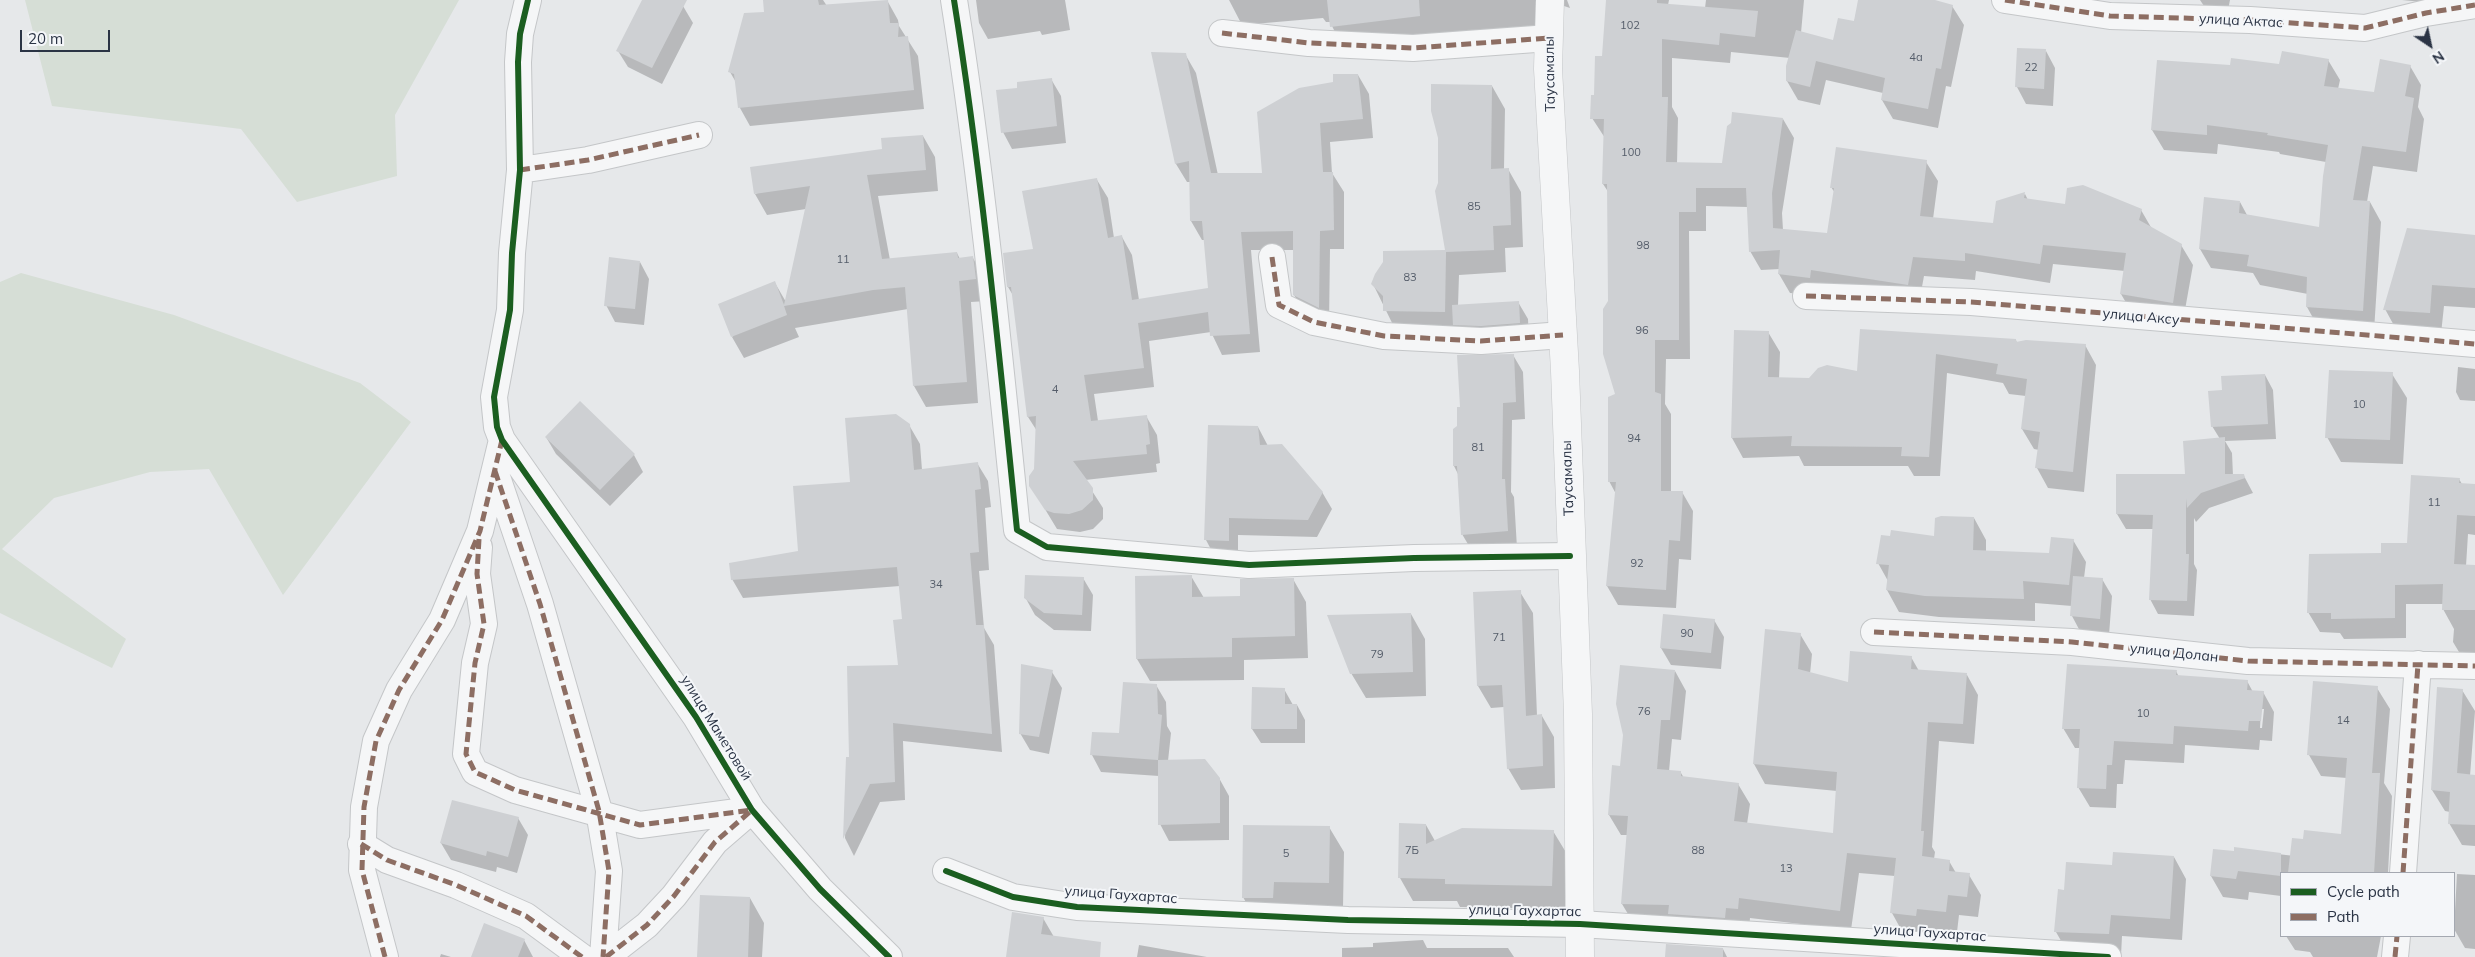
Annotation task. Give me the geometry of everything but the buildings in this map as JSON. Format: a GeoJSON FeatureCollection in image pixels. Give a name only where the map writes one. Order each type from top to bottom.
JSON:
{"type":"FeatureCollection","features":[{"type":"Feature","properties":{"kind":"street"},"geometry":{"type":"LineString","coordinates":[[385,957],[362,870],[361,844],[364,807],[376,741],[399,690],[442,620],[480,531],[502,440],[497,427],[494,397],[510,310],[512,252],[520,170],[518,62],[520,34],[528,0]]}},
{"type":"Feature","properties":{"kind":"street"},"geometry":{"type":"LineString","coordinates":[[954,0],[969,97],[984,217],[1017,530],[1047,547],[1249,565],[1414,558],[1570,556]]}},
{"type":"Feature","properties":{"kind":"street","name":"Таусамалы"},"geometry":{"type":"LineString","coordinates":[[1550,0],[1552,160],[1563,335],[1570,556],[1578,714],[1580,957]]}},
{"type":"Feature","properties":{"kind":"street","name":"улица Актас"},"geometry":{"type":"LineString","coordinates":[[2004,0],[2110,16],[2250,20],[2365,28],[2426,13],[2475,5]]}},
{"type":"Feature","properties":{"kind":"street"},"geometry":{"type":"LineString","coordinates":[[1222,33],[1309,42],[1413,48],[1549,38]]}},
{"type":"Feature","properties":{"kind":"street"},"geometry":{"type":"LineString","coordinates":[[520,170],[588,160],[699,135]]}},
{"type":"Feature","properties":{"kind":"street"},"geometry":{"type":"LineString","coordinates":[[1272,257],[1278,305],[1314,322],[1384,336],[1481,341],[1563,335]]}},
{"type":"Feature","properties":{"kind":"street","name":"улица Аксу"},"geometry":{"type":"LineString","coordinates":[[1806,296],[1971,302],[2475,344]]}},
{"type":"Feature","properties":{"kind":"street","name":"улица Маметовой"},"geometry":{"type":"LineString","coordinates":[[502,440],[696,717],[752,810],[820,889],[889,957]]}},
{"type":"Feature","properties":{"kind":"street"},"geometry":{"type":"LineString","coordinates":[[495,471],[540,604],[599,812],[609,871],[604,957]]}},
{"type":"Feature","properties":{"kind":"street"},"geometry":{"type":"LineString","coordinates":[[480,531],[477,574],[484,624],[475,664],[466,754],[475,772],[507,786],[640,825],[752,810]]}},
{"type":"Feature","properties":{"kind":"street","name":"улица Долан"},"geometry":{"type":"LineString","coordinates":[[1874,632],[2072,642],[2248,661],[2475,666]]}},
{"type":"Feature","properties":{"kind":"street"},"geometry":{"type":"LineString","coordinates":[[2403,872],[2418,664]]}},
{"type":"Feature","properties":{"kind":"street"},"geometry":{"type":"LineString","coordinates":[[604,957],[647,925],[674,896],[715,842],[752,810]]}},
{"type":"Feature","properties":{"kind":"street"},"geometry":{"type":"LineString","coordinates":[[361,844],[387,860],[456,885],[526,916],[582,957]]}},
{"type":"Feature","properties":{"kind":"street","name":"улица Гаухартас"},"geometry":{"type":"LineString","coordinates":[[946,871],[1013,897],[1077,907],[1348,920],[1580,924],[2108,957]]}},
{"type":"Feature","properties":{"kind":"street"},"geometry":{"type":"LineString","coordinates":[[2395,957],[2397,937]]}},
{"type":"Feature","properties":{"kind":"shaded area"},"geometry":{"type":"Polygon","coordinates":[[[25,0],[459,0],[395,115],[397,176],[297,202],[241,129],[52,106],[25,0]]]}},
{"type":"Feature","properties":{"kind":"shaded area"},"geometry":{"type":"Polygon","coordinates":[[[21,273],[174,315],[360,383],[411,422],[283,595],[209,469],[150,472],[54,498],[2,549],[126,639],[112,668],[0,613],[0,282],[21,273]]]}},
{"type":"Feature","properties":{"kind":"marked path"},"geometry":{"type":"LineString","coordinates":[[2005,0],[2110,16],[2250,20],[2365,28],[2426,13],[2475,5]]}},
{"type":"Feature","properties":{"kind":"marked path"},"geometry":{"type":"LineString","coordinates":[[1222,33],[1309,43],[1413,48],[1549,38]]}},
{"type":"Feature","properties":{"kind":"marked path"},"geometry":{"type":"LineString","coordinates":[[520,170],[588,160],[699,135]]}},
{"type":"Feature","properties":{"kind":"marked path"},"geometry":{"type":"LineString","coordinates":[[1272,257],[1279,305],[1314,322],[1384,336],[1481,341],[1563,335]]}},
{"type":"Feature","properties":{"kind":"marked path"},"geometry":{"type":"LineString","coordinates":[[1806,296],[1971,302],[2475,344]]}},
{"type":"Feature","properties":{"kind":"marked path"},"geometry":{"type":"LineString","coordinates":[[385,957],[362,870],[364,807],[376,741],[399,690],[442,620],[480,531],[502,440]]}},
{"type":"Feature","properties":{"kind":"marked path"},"geometry":{"type":"LineString","coordinates":[[495,471],[540,604],[599,811],[609,871],[603,957]]}},
{"type":"Feature","properties":{"kind":"marked path"},"geometry":{"type":"LineString","coordinates":[[479,539],[477,574],[484,624],[475,663],[466,754],[475,772],[515,790],[640,825],[752,810]]}},
{"type":"Feature","properties":{"kind":"marked path"},"geometry":{"type":"LineString","coordinates":[[1874,632],[2072,642],[2248,661],[2475,666]]}},
{"type":"Feature","properties":{"kind":"marked path"},"geometry":{"type":"LineString","coordinates":[[2403,872],[2418,664]]}},
{"type":"Feature","properties":{"kind":"marked path"},"geometry":{"type":"LineString","coordinates":[[606,957],[647,925],[674,896],[715,842],[752,810]]}},
{"type":"Feature","properties":{"kind":"marked path"},"geometry":{"type":"LineString","coordinates":[[361,844],[387,860],[456,885],[526,916],[582,957]]}},
{"type":"Feature","properties":{"kind":"marked path"},"geometry":{"type":"LineString","coordinates":[[2395,957],[2397,937]]}},
{"type":"Feature","properties":{"kind":"cycle path"},"geometry":{"type":"LineString","coordinates":[[528,0],[520,34],[518,62],[520,170],[512,253],[510,310],[494,397],[497,427],[502,440],[696,717],[752,810],[820,889],[889,957]]}},
{"type":"Feature","properties":{"kind":"cycle path"},"geometry":{"type":"LineString","coordinates":[[954,0],[973,132],[997,331],[1017,530],[1047,547],[1249,565],[1414,558],[1570,556]]}},
{"type":"Feature","properties":{"kind":"cycle path"},"geometry":{"type":"LineString","coordinates":[[946,871],[1013,897],[1077,907],[1348,920],[1580,924],[2108,957]]}}]}
